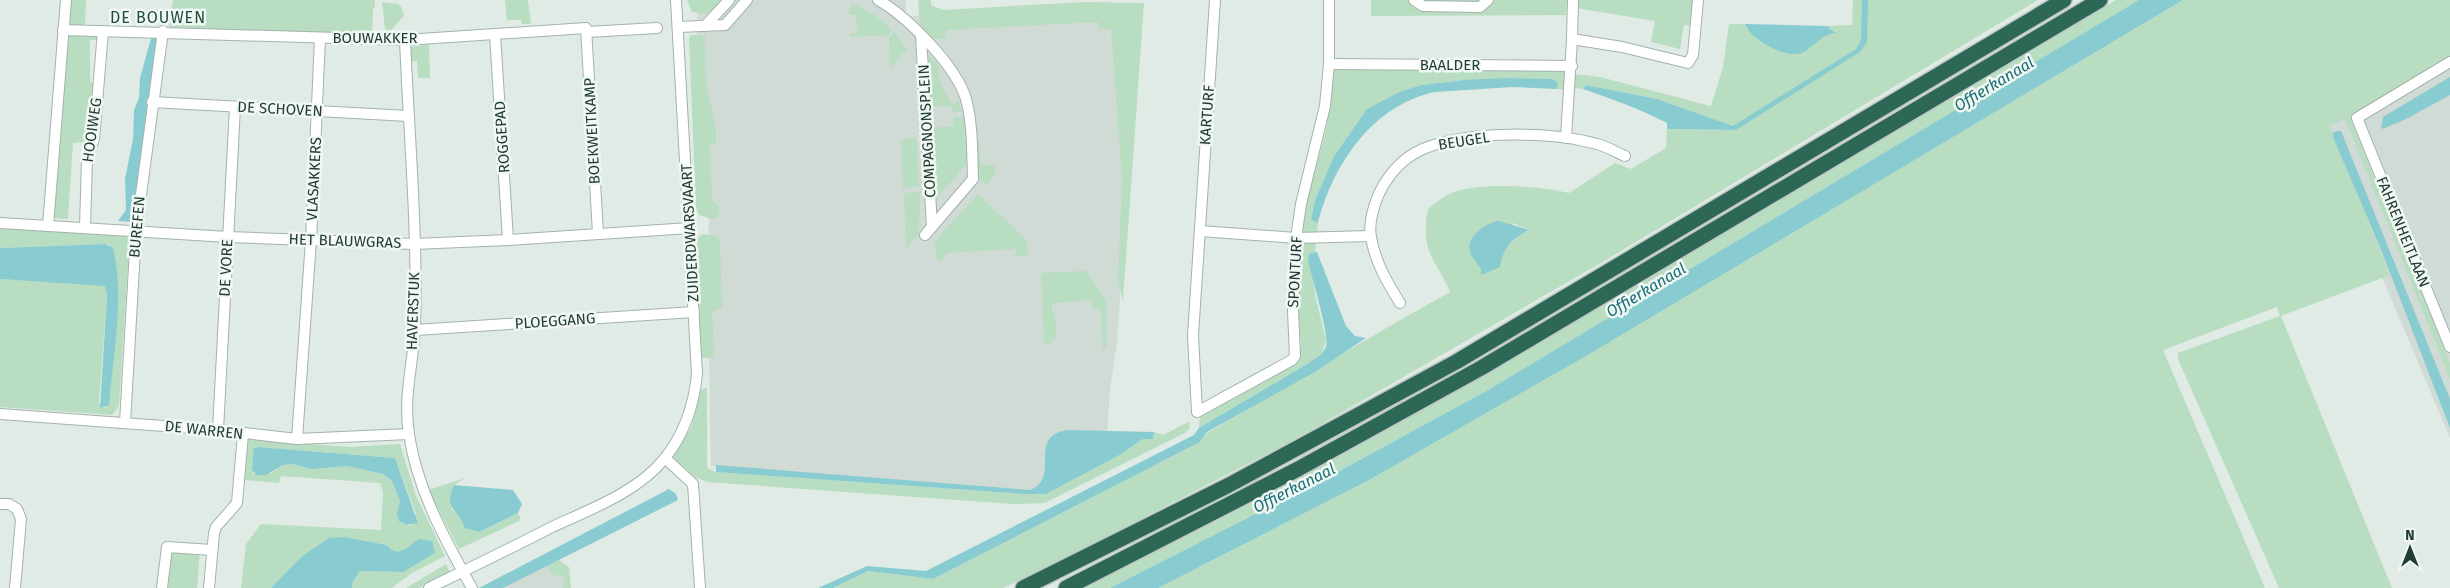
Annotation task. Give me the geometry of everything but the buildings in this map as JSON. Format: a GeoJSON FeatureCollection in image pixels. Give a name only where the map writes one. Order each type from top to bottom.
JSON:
{"type":"FeatureCollection","features":[{"type":"Feature","properties":{"kind":"highway"},"geometry":{"type":"LineString","coordinates":[[1023,588],[1221,489],[1456,362],[2064,0]]}},
{"type":"Feature","properties":{"kind":"highway"},"geometry":{"type":"LineString","coordinates":[[1066,588],[1290,474],[1465,377],[2100,0]]}},
{"type":"Feature","properties":{"kind":"street"},"geometry":{"type":"LineString","coordinates":[[48,226],[66,0]]}},
{"type":"Feature","properties":{"kind":"street","name":"ZUIDERDWARSVAART"},"geometry":{"type":"LineString","coordinates":[[429,588],[636,485],[665,458],[679,439],[686,423],[695,388],[694,312],[676,0]]}},
{"type":"Feature","properties":{"kind":"street"},"geometry":{"type":"LineString","coordinates":[[716,21],[729,0]]}},
{"type":"Feature","properties":{"kind":"street"},"geometry":{"type":"LineString","coordinates":[[716,21],[735,0]]}},
{"type":"Feature","properties":{"kind":"street"},"geometry":{"type":"LineString","coordinates":[[678,27],[705,26],[716,21],[743,0]]}},
{"type":"Feature","properties":{"kind":"street"},"geometry":{"type":"LineString","coordinates":[[716,21],[725,25],[747,0]]}},
{"type":"Feature","properties":{"kind":"street","name":"COMPAGNONSPLEIN"},"geometry":{"type":"LineString","coordinates":[[878,0],[889,7],[921,36],[954,76],[965,97],[971,121],[973,179],[928,231],[921,36]]}},
{"type":"Feature","properties":{"kind":"street","name":"KARTURF"},"geometry":{"type":"LineString","coordinates":[[1193,335],[1215,0]]}},
{"type":"Feature","properties":{"kind":"street","name":"SPONTURF"},"geometry":{"type":"LineString","coordinates":[[1193,335],[1196,412],[1292,360],[1295,351],[1293,311],[1296,238],[1300,204],[1325,106],[1329,64],[1329,0]]}},
{"type":"Feature","properties":{"kind":"street"},"geometry":{"type":"LineString","coordinates":[[1414,0],[1423,6],[1480,7],[1488,0]]}},
{"type":"Feature","properties":{"kind":"street"},"geometry":{"type":"LineString","coordinates":[[1566,138],[1572,66],[1573,0]]}},
{"type":"Feature","properties":{"kind":"street"},"geometry":{"type":"LineString","coordinates":[[1572,39],[1622,47],[1688,63],[1693,55],[1698,0]]}},
{"type":"Feature","properties":{"kind":"street","name":"BOUWAKKER"},"geometry":{"type":"LineString","coordinates":[[163,31],[405,40],[495,34],[657,28]]}},
{"type":"Feature","properties":{"kind":"street"},"geometry":{"type":"LineString","coordinates":[[63,30],[163,31]]}},
{"type":"Feature","properties":{"kind":"street","name":"BOEKWEITKAMP"},"geometry":{"type":"LineString","coordinates":[[586,30],[598,233]]}},
{"type":"Feature","properties":{"kind":"street","name":"HOOIWEG"},"geometry":{"type":"LineString","coordinates":[[85,228],[87,158],[94,139],[103,31]]}},
{"type":"Feature","properties":{"kind":"street","name":"BUREFEN"},"geometry":{"type":"LineString","coordinates":[[125,423],[136,232],[163,31]]}},
{"type":"Feature","properties":{"kind":"street","name":"ROGGEPAD"},"geometry":{"type":"LineString","coordinates":[[495,34],[508,240]]}},
{"type":"Feature","properties":{"kind":"street","name":"VLASAKKERS"},"geometry":{"type":"LineString","coordinates":[[298,439],[311,240],[320,38]]}},
{"type":"Feature","properties":{"kind":"street","name":"HAVERSTUK"},"geometry":{"type":"LineString","coordinates":[[405,40],[414,244],[415,330],[407,391],[409,434],[422,489],[462,572],[472,588]]}},
{"type":"Feature","properties":{"kind":"street","name":"FAHRENHEITLAAN"},"geometry":{"type":"LineString","coordinates":[[2450,62],[2357,118],[2450,346]]}},
{"type":"Feature","properties":{"kind":"street","name":"BAALDER"},"geometry":{"type":"LineString","coordinates":[[1329,64],[1572,66]]}},
{"type":"Feature","properties":{"kind":"street","name":"DE SCHOVEN"},"geometry":{"type":"LineString","coordinates":[[152,102],[408,116]]}},
{"type":"Feature","properties":{"kind":"street","name":"DE VORE"},"geometry":{"type":"LineString","coordinates":[[218,430],[235,106]]}},
{"type":"Feature","properties":{"kind":"street","name":"BEUGEL"},"geometry":{"type":"LineString","coordinates":[[1400,303],[1380,269],[1370,236],[1373,210],[1379,192],[1391,174],[1407,158],[1427,147],[1456,140],[1512,134],[1566,138],[1597,144],[1624,156]]}},
{"type":"Feature","properties":{"kind":"street","name":"HET BLAUWGRAS"},"geometry":{"type":"LineString","coordinates":[[0,223],[228,237],[414,244],[690,228]]}},
{"type":"Feature","properties":{"kind":"street"},"geometry":{"type":"LineString","coordinates":[[1200,231],[1296,238],[1370,236]]}},
{"type":"Feature","properties":{"kind":"street","name":"PLOEGGANG"},"geometry":{"type":"LineString","coordinates":[[415,330],[694,312]]}},
{"type":"Feature","properties":{"kind":"street","name":"DE WARREN"},"geometry":{"type":"LineString","coordinates":[[0,414],[218,430],[298,439],[409,434]]}},
{"type":"Feature","properties":{"kind":"street"},"geometry":{"type":"LineString","coordinates":[[209,588],[216,527],[237,503],[243,434]]}},
{"type":"Feature","properties":{"kind":"street"},"geometry":{"type":"LineString","coordinates":[[665,458],[693,484],[700,588]]}},
{"type":"Feature","properties":{"kind":"street"},"geometry":{"type":"LineString","coordinates":[[0,504],[9,504],[17,509],[20,519],[15,588]]}},
{"type":"Feature","properties":{"kind":"street"},"geometry":{"type":"LineString","coordinates":[[162,588],[167,547],[212,550]]}},
{"type":"Feature","properties":{"kind":"shaded area"},"geometry":{"type":"Polygon","coordinates":[[[697,0],[906,0],[906,15],[910,16],[1111,12],[1126,200],[1117,344],[1110,388],[1106,452],[1030,491],[711,466],[708,307],[709,197],[697,69],[697,0]]]}},
{"type":"Feature","properties":{"kind":"shaded area"},"geometry":{"type":"Polygon","coordinates":[[[2265,0],[2450,0],[2450,438],[2265,0]]]}},
{"type":"Feature","properties":{"kind":"shaded area"},"geometry":{"type":"Polygon","coordinates":[[[549,558],[567,572],[568,588],[492,588],[549,558]]]}},
{"type":"Feature","properties":{"kind":"green space"},"geometry":{"type":"Polygon","coordinates":[[[70,0],[86,0],[85,25],[79,27],[68,25],[70,0]]]}},
{"type":"Feature","properties":{"kind":"green space"},"geometry":{"type":"Polygon","coordinates":[[[173,0],[375,0],[372,36],[169,27],[173,0]]]}},
{"type":"Feature","properties":{"kind":"green space"},"geometry":{"type":"Polygon","coordinates":[[[505,0],[528,0],[531,24],[522,24],[521,20],[507,20],[505,0]]]}},
{"type":"Feature","properties":{"kind":"green space"},"geometry":{"type":"Polygon","coordinates":[[[687,0],[722,0],[709,14],[692,12],[687,0]]]}},
{"type":"Feature","properties":{"kind":"green space"},"geometry":{"type":"Polygon","coordinates":[[[918,0],[931,0],[931,5],[943,10],[1084,2],[1144,3],[1123,300],[1118,283],[1122,180],[1111,29],[1099,29],[1098,22],[946,30],[946,39],[931,39],[920,28],[918,0]]]}},
{"type":"Feature","properties":{"kind":"green space"},"geometry":{"type":"Polygon","coordinates":[[[1371,0],[1567,0],[1566,15],[1371,16],[1371,0]]]}},
{"type":"Feature","properties":{"kind":"green space"},"geometry":{"type":"Polygon","coordinates":[[[1576,0],[1694,0],[1692,26],[1684,25],[1680,49],[1651,42],[1655,21],[1576,8],[1576,0]]]}},
{"type":"Feature","properties":{"kind":"green space"},"geometry":{"type":"Polygon","coordinates":[[[1853,0],[2038,0],[1606,260],[1292,441],[1040,571],[1003,588],[833,588],[868,571],[933,579],[1200,442],[1207,433],[1450,292],[1430,253],[1426,235],[1428,209],[1447,195],[1466,189],[1495,186],[1542,188],[1569,193],[1615,163],[1631,169],[1666,148],[1667,129],[1728,130],[1732,126],[1657,99],[1586,85],[1583,89],[1574,88],[1575,74],[1600,77],[1711,106],[1723,67],[1729,24],[1745,24],[1746,29],[1803,53],[1818,39],[1836,32],[1827,26],[1852,25],[1853,0]],[[1513,223],[1481,269],[1481,275],[1509,245],[1529,230],[1513,223]]]}},
{"type":"Feature","properties":{"kind":"green space"},"geometry":{"type":"Polygon","coordinates":[[[2116,0],[2139,0],[1488,390],[1336,473],[1110,588],[1081,588],[1286,486],[1376,436],[2116,0]]]}},
{"type":"Feature","properties":{"kind":"green space"},"geometry":{"type":"Polygon","coordinates":[[[2183,0],[2450,0],[2450,57],[2349,116],[2450,363],[2450,379],[2345,119],[2329,125],[2390,275],[2281,316],[2392,588],[2279,588],[2178,359],[2178,353],[2280,316],[2277,307],[2163,350],[2265,588],[1158,588],[1371,479],[1565,368],[2183,0]]]}},
{"type":"Feature","properties":{"kind":"green space"},"geometry":{"type":"Polygon","coordinates":[[[382,2],[398,4],[402,8],[404,16],[390,31],[385,29],[382,2]]]}},
{"type":"Feature","properties":{"kind":"green space"},"geometry":{"type":"Polygon","coordinates":[[[851,4],[874,15],[892,30],[888,35],[850,37],[850,34],[857,33],[856,15],[849,15],[851,4]]]}},
{"type":"Feature","properties":{"kind":"green space"},"geometry":{"type":"Polygon","coordinates":[[[894,31],[907,49],[890,68],[889,39],[894,31]]]}},
{"type":"Feature","properties":{"kind":"green space"},"geometry":{"type":"Polygon","coordinates":[[[67,35],[96,35],[98,40],[90,40],[90,82],[94,83],[90,142],[73,143],[68,219],[53,218],[67,35]]]}},
{"type":"Feature","properties":{"kind":"green space"},"geometry":{"type":"Polygon","coordinates":[[[691,35],[705,35],[706,83],[716,129],[716,144],[710,144],[712,201],[718,205],[720,212],[717,217],[712,219],[699,215],[696,209],[689,39],[691,35]]]}},
{"type":"Feature","properties":{"kind":"green space"},"geometry":{"type":"Polygon","coordinates":[[[429,44],[430,78],[418,78],[417,61],[411,61],[411,47],[429,44]]]}},
{"type":"Feature","properties":{"kind":"green space"},"geometry":{"type":"Polygon","coordinates":[[[926,51],[940,68],[939,80],[953,106],[958,99],[962,112],[953,112],[952,107],[930,105],[926,51]]]}},
{"type":"Feature","properties":{"kind":"green space"},"geometry":{"type":"Polygon","coordinates":[[[1563,68],[1568,72],[1566,90],[1556,89],[1552,79],[1464,80],[1421,85],[1399,92],[1367,109],[1334,156],[1315,200],[1311,220],[1318,223],[1315,252],[1310,253],[1315,295],[1326,340],[1322,353],[1312,361],[1199,428],[1200,415],[1298,361],[1301,348],[1298,283],[1299,245],[1302,223],[1328,116],[1331,72],[1335,69],[1563,68]]]}},
{"type":"Feature","properties":{"kind":"green space"},"geometry":{"type":"Polygon","coordinates":[[[954,117],[964,118],[968,162],[936,199],[931,128],[953,126],[954,117]]]}},
{"type":"Feature","properties":{"kind":"green space"},"geometry":{"type":"Polygon","coordinates":[[[907,138],[916,138],[917,140],[919,186],[903,188],[901,142],[907,138]]]}},
{"type":"Feature","properties":{"kind":"green space"},"geometry":{"type":"Polygon","coordinates":[[[979,141],[981,165],[995,165],[995,174],[986,186],[977,176],[977,142],[979,141]]]}},
{"type":"Feature","properties":{"kind":"green space"},"geometry":{"type":"Polygon","coordinates":[[[920,192],[919,233],[906,250],[904,193],[920,192]]]}},
{"type":"Feature","properties":{"kind":"green space"},"geometry":{"type":"Polygon","coordinates":[[[978,194],[1027,241],[1028,256],[1014,256],[1018,249],[947,253],[940,261],[937,260],[934,242],[978,194]]]}},
{"type":"Feature","properties":{"kind":"green space"},"geometry":{"type":"Polygon","coordinates":[[[0,226],[127,236],[129,248],[119,406],[112,415],[0,407],[0,279],[105,285],[107,296],[99,403],[105,408],[110,244],[0,248],[0,226]]]}},
{"type":"Feature","properties":{"kind":"green space"},"geometry":{"type":"Polygon","coordinates":[[[703,234],[716,236],[720,241],[722,307],[712,312],[714,350],[712,358],[701,358],[697,238],[703,234]]]}},
{"type":"Feature","properties":{"kind":"green space"},"geometry":{"type":"Polygon","coordinates":[[[1086,271],[1106,300],[1106,347],[1103,350],[1101,309],[1093,310],[1091,300],[1052,303],[1052,312],[1055,312],[1056,337],[1048,345],[1044,342],[1041,273],[1086,271]]]}},
{"type":"Feature","properties":{"kind":"green space"},"geometry":{"type":"Polygon","coordinates":[[[707,388],[707,468],[716,472],[1024,494],[1046,494],[1118,456],[1143,439],[1153,439],[1154,432],[1163,435],[1190,421],[1189,429],[1185,433],[1045,503],[1013,504],[707,482],[695,477],[672,456],[691,428],[701,389],[707,388]]]}},
{"type":"Feature","properties":{"kind":"green space"},"geometry":{"type":"Polygon","coordinates":[[[247,439],[349,447],[400,444],[416,496],[445,556],[412,573],[392,588],[352,588],[353,581],[360,571],[403,572],[411,544],[405,550],[396,552],[387,545],[344,537],[301,557],[271,588],[241,588],[246,544],[261,524],[381,530],[383,492],[380,483],[281,476],[279,483],[245,480],[247,439]],[[258,447],[255,448],[253,473],[271,473],[283,465],[292,464],[312,469],[347,466],[383,474],[392,481],[400,501],[398,511],[401,523],[410,526],[416,514],[395,458],[258,447]]]}},
{"type":"Feature","properties":{"kind":"green space"},"geometry":{"type":"Polygon","coordinates":[[[465,478],[454,485],[452,510],[461,517],[466,528],[479,532],[518,513],[521,520],[459,549],[428,490],[465,478]]]}},
{"type":"Feature","properties":{"kind":"green space"},"geometry":{"type":"Polygon","coordinates":[[[170,551],[200,552],[197,588],[167,588],[170,551]]]}},
{"type":"Feature","properties":{"kind":"green space"},"geometry":{"type":"Polygon","coordinates":[[[559,560],[569,567],[571,588],[563,588],[564,576],[553,575],[547,566],[559,560]]]}},
{"type":"Feature","properties":{"kind":"green space"},"geometry":{"type":"Polygon","coordinates":[[[446,564],[450,573],[419,588],[406,588],[446,564]]]}},
{"type":"Feature","properties":{"kind":"water"},"geometry":{"type":"Polygon","coordinates":[[[1862,0],[1868,0],[1867,42],[1860,52],[1736,130],[1667,129],[1667,123],[1657,118],[1583,89],[1586,85],[1657,99],[1733,126],[1856,49],[1861,40],[1862,0]]]}},
{"type":"Feature","properties":{"kind":"water"},"geometry":{"type":"Polygon","coordinates":[[[2139,0],[2183,0],[1586,356],[1371,479],[1158,588],[1110,588],[1336,473],[1488,390],[2139,0]]]}},
{"type":"Feature","properties":{"kind":"water"},"geometry":{"type":"Polygon","coordinates":[[[1745,24],[1827,26],[1836,33],[1822,38],[1804,52],[1789,54],[1761,42],[1748,30],[1745,24]]]}},
{"type":"Feature","properties":{"kind":"water"},"geometry":{"type":"Polygon","coordinates":[[[152,35],[157,35],[133,222],[118,221],[126,210],[125,179],[133,139],[134,110],[139,98],[140,78],[152,35]]]}},
{"type":"Feature","properties":{"kind":"water"},"geometry":{"type":"Polygon","coordinates":[[[2450,77],[2450,95],[2404,120],[2382,129],[2383,117],[2450,77]]]}},
{"type":"Feature","properties":{"kind":"water"},"geometry":{"type":"Polygon","coordinates":[[[1505,78],[1552,79],[1557,82],[1558,87],[1556,89],[1513,87],[1435,92],[1413,99],[1393,110],[1359,140],[1345,159],[1334,179],[1318,223],[1311,220],[1315,200],[1334,156],[1367,109],[1399,92],[1421,85],[1505,78]]]}},
{"type":"Feature","properties":{"kind":"water"},"geometry":{"type":"Polygon","coordinates":[[[2341,131],[2450,399],[2450,428],[2382,252],[2333,137],[2333,133],[2341,131]]]}},
{"type":"Feature","properties":{"kind":"water"},"geometry":{"type":"Polygon","coordinates":[[[1499,221],[1529,230],[1509,244],[1503,254],[1500,267],[1481,275],[1481,269],[1470,252],[1469,246],[1478,231],[1489,224],[1499,221]]]}},
{"type":"Feature","properties":{"kind":"water"},"geometry":{"type":"Polygon","coordinates":[[[106,244],[113,248],[118,287],[118,306],[109,405],[100,408],[107,296],[105,286],[0,279],[0,248],[106,244]]]}},
{"type":"Feature","properties":{"kind":"water"},"geometry":{"type":"Polygon","coordinates":[[[1317,252],[1346,326],[1355,336],[1366,338],[1315,372],[1207,432],[1200,442],[933,579],[868,571],[833,588],[818,588],[867,566],[926,571],[1194,435],[1199,428],[1312,361],[1326,347],[1323,318],[1308,260],[1310,253],[1317,252]]]}},
{"type":"Feature","properties":{"kind":"water"},"geometry":{"type":"Polygon","coordinates":[[[1067,430],[1154,432],[1153,439],[1143,439],[1118,456],[1046,494],[716,472],[716,465],[1030,490],[1039,484],[1044,477],[1048,441],[1055,434],[1067,430]]]}},
{"type":"Feature","properties":{"kind":"water"},"geometry":{"type":"Polygon","coordinates":[[[254,448],[395,458],[418,523],[406,525],[399,521],[397,514],[400,501],[392,481],[383,474],[347,466],[312,469],[292,464],[283,465],[266,475],[257,475],[252,470],[254,448]]]}},
{"type":"Feature","properties":{"kind":"water"},"geometry":{"type":"Polygon","coordinates":[[[454,485],[513,490],[522,504],[518,513],[479,532],[465,528],[453,508],[450,499],[454,485]]]}},
{"type":"Feature","properties":{"kind":"water"},"geometry":{"type":"Polygon","coordinates":[[[669,489],[676,494],[678,500],[503,588],[479,588],[669,489]]]}},
{"type":"Feature","properties":{"kind":"water"},"geometry":{"type":"Polygon","coordinates":[[[344,537],[387,545],[399,552],[419,539],[432,541],[435,553],[403,572],[360,571],[353,581],[352,588],[271,588],[301,557],[329,538],[344,537]]]}},
{"type":"Feature","properties":{"kind":"district","name":"DE BOUWEN"},"geometry":{"type":"Point","coordinates":[158,17]}},
{"type":"Feature","properties":{"kind":"water label","name":"Offierkanaal"},"geometry":{"type":"Point","coordinates":[1994,84]}},
{"type":"Feature","properties":{"kind":"water label","name":"Offierkanaal"},"geometry":{"type":"Point","coordinates":[1646,290]}},
{"type":"Feature","properties":{"kind":"water label","name":"Offierkanaal"},"geometry":{"type":"Point","coordinates":[1294,488]}}]}
